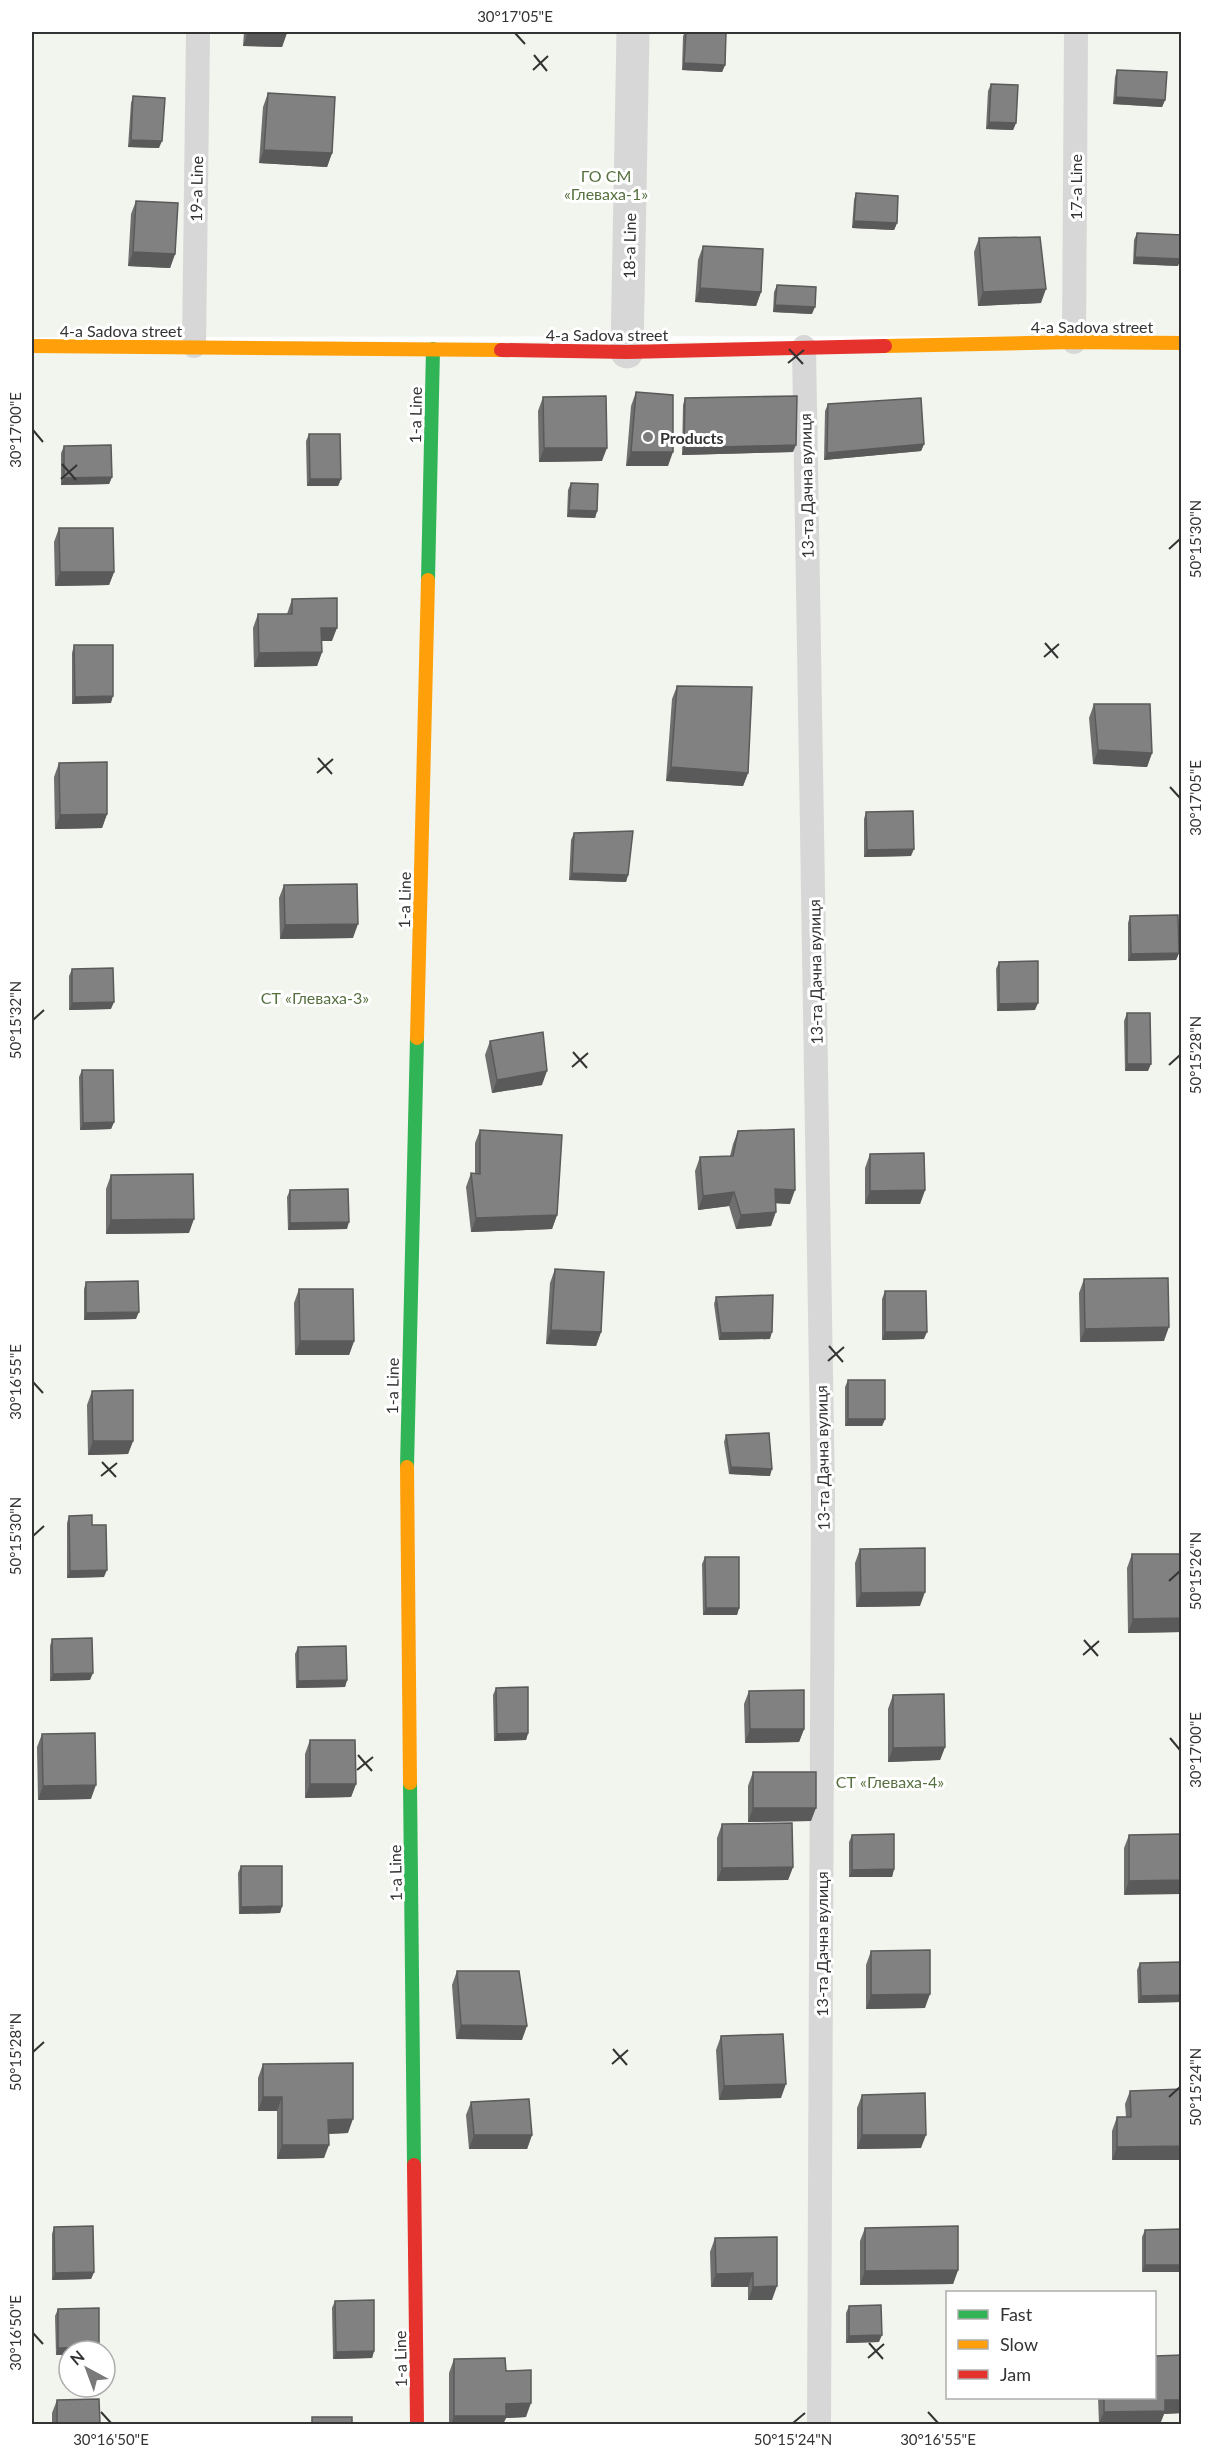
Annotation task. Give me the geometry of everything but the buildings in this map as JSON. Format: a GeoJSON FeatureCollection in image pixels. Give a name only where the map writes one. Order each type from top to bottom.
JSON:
{"type":"FeatureCollection","features":[{"type":"Feature","properties":{"kind":"street","name":"18-a Line"},"geometry":{"type":"LineString","coordinates":[[627,352],[633,32]]}},
{"type":"Feature","properties":{"kind":"street","name":"4-a Sadova street"},"geometry":{"type":"LineString","coordinates":[[32,346],[627,352],[1074,342],[1182,343]]}},
{"type":"Feature","properties":{"kind":"street","name":"1-a Line"},"geometry":{"type":"LineString","coordinates":[[417,2424],[407,1462],[433,349]]}},
{"type":"Feature","properties":{"kind":"lane","name":"19-a Line"},"geometry":{"type":"LineString","coordinates":[[194,346],[198,32]]}},
{"type":"Feature","properties":{"kind":"lane","name":"17-a Line"},"geometry":{"type":"LineString","coordinates":[[1074,342],[1076,32]]}},
{"type":"Feature","properties":{"kind":"lane","name":"13-та Дачна вулиця"},"geometry":{"type":"LineString","coordinates":[[804,347],[823,1495],[819,2424]]}},
{"type":"Feature","properties":{"kind":"green space","name":"ГО СМ «Глеваха-1»"},"geometry":{"type":"Polygon","coordinates":[[[32,32],[1181,32],[1181,336],[32,337],[32,32]]]}},
{"type":"Feature","properties":{"kind":"green space"},"geometry":{"type":"Polygon","coordinates":[[[32,341],[1181,343],[1181,2424],[32,2424],[32,341]]]}},
{"type":"Feature","properties":{"kind":"traffic: fast"},"geometry":{"type":"LineString","coordinates":[[428,580],[433,349]]}},
{"type":"Feature","properties":{"kind":"traffic: fast"},"geometry":{"type":"LineString","coordinates":[[407,1467],[417,1038]]}},
{"type":"Feature","properties":{"kind":"traffic: fast"},"geometry":{"type":"LineString","coordinates":[[410,1783],[414,2165]]}},
{"type":"Feature","properties":{"kind":"traffic: slow"},"geometry":{"type":"LineString","coordinates":[[885,346],[1074,342],[1182,343]]}},
{"type":"Feature","properties":{"kind":"traffic: slow"},"geometry":{"type":"LineString","coordinates":[[32,346],[501,350]]}},
{"type":"Feature","properties":{"kind":"traffic: slow"},"geometry":{"type":"LineString","coordinates":[[417,1038],[428,580]]}},
{"type":"Feature","properties":{"kind":"traffic: slow"},"geometry":{"type":"LineString","coordinates":[[407,1467],[410,1783]]}},
{"type":"Feature","properties":{"kind":"traffic: jam"},"geometry":{"type":"LineString","coordinates":[[501,350],[627,352],[885,346]]}},
{"type":"Feature","properties":{"kind":"traffic: jam"},"geometry":{"type":"LineString","coordinates":[[414,2165],[417,2424]]}},
{"type":"Feature","properties":{"kind":"place","name":"Products"},"geometry":{"type":"Point","coordinates":[648,437]}},
{"type":"Feature","properties":{"kind":"park label","name":"СТ «Глеваха-3»"},"geometry":{"type":"Point","coordinates":[315,997]}},
{"type":"Feature","properties":{"kind":"park label","name":"СТ «Глеваха-4»"},"geometry":{"type":"Point","coordinates":[890,1781]}}]}
